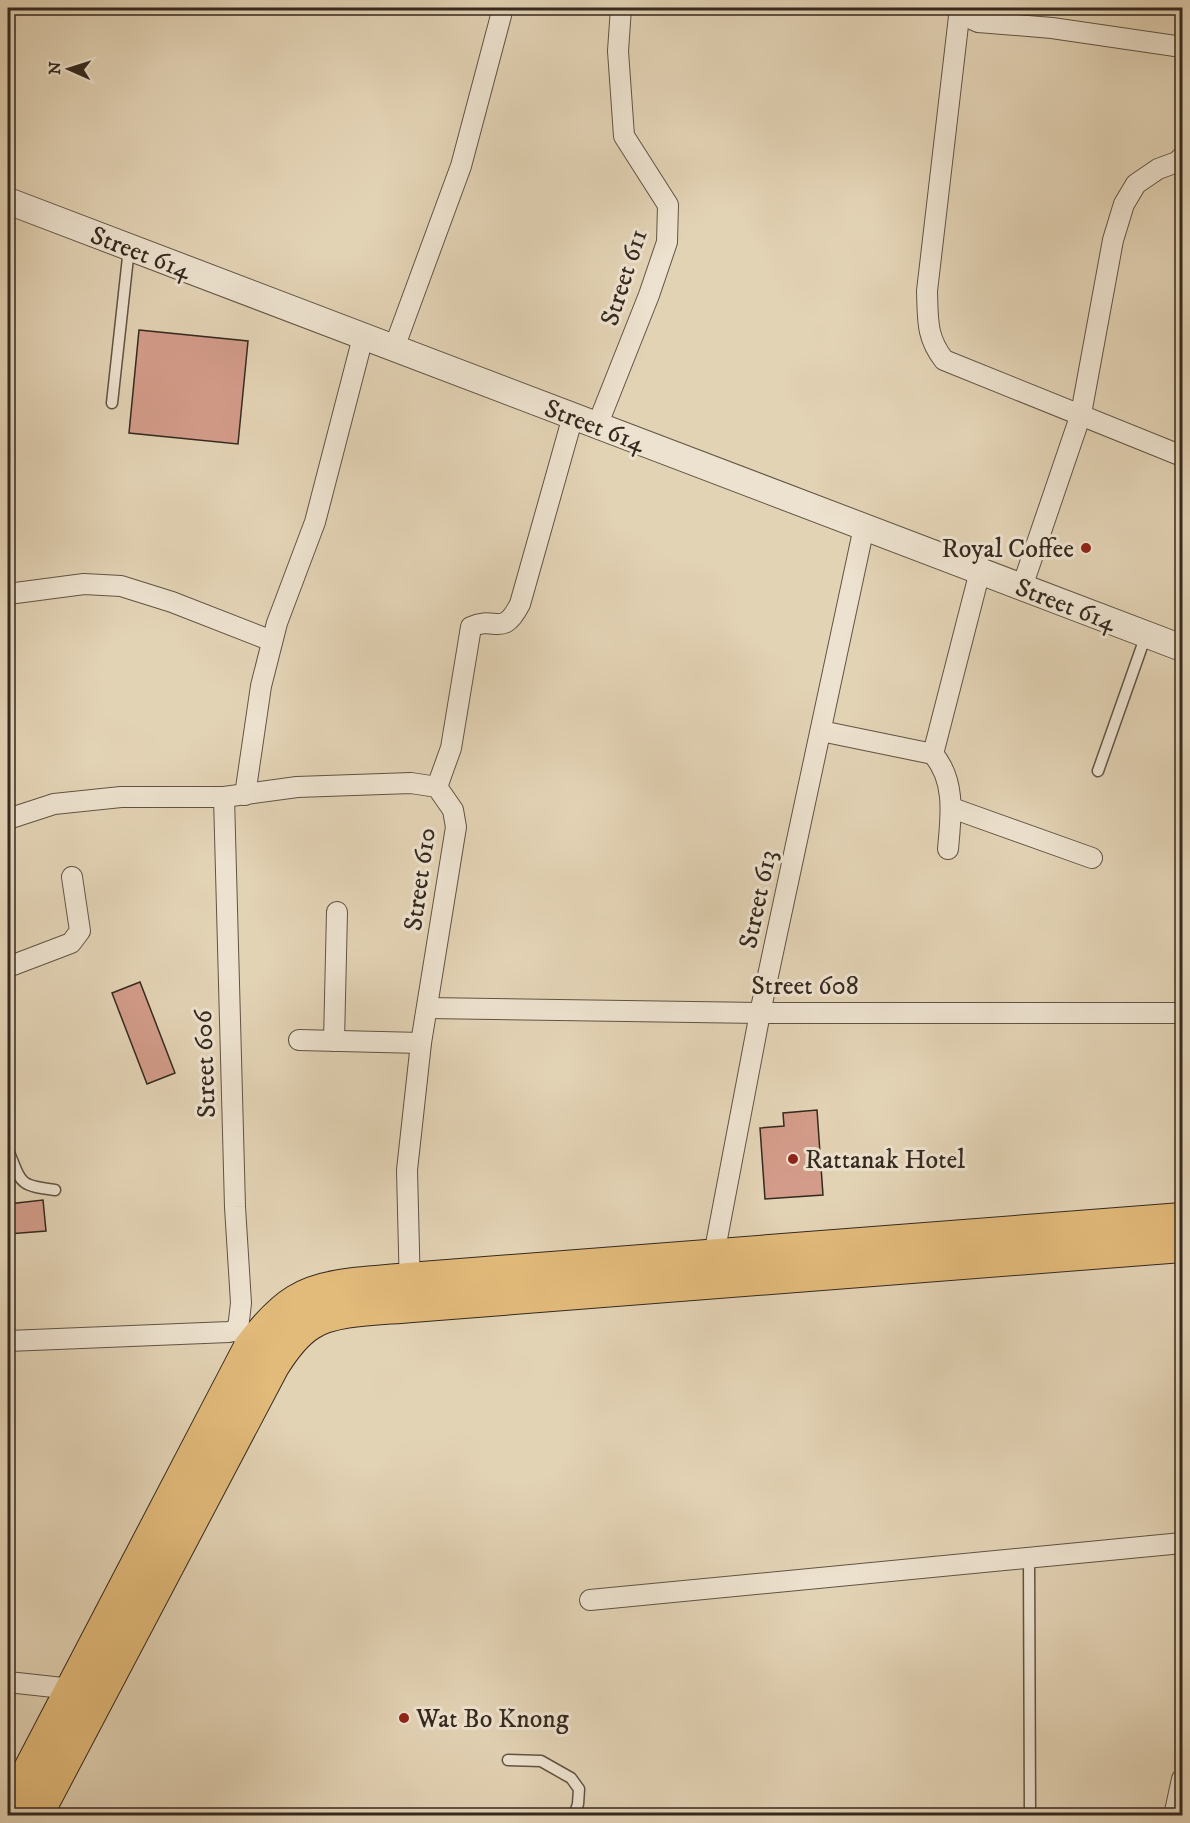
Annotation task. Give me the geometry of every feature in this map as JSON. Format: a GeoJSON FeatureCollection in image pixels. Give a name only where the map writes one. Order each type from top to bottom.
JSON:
{"type":"FeatureCollection","features":[{"type":"Feature","properties":{"kind":"main road"},"geometry":{"type":"LineString","coordinates":[[254,1347],[292,1339],[310,1323],[327,1316],[351,1312],[411,1293],[712,1269],[1182,1219]]}},
{"type":"Feature","properties":{"kind":"main road"},"geometry":{"type":"LineString","coordinates":[[712,1269],[1182,1246]]}},
{"type":"Feature","properties":{"kind":"main road"},"geometry":{"type":"LineString","coordinates":[[8,1812],[254,1347]]}},
{"type":"Feature","properties":{"kind":"main road"},"geometry":{"type":"LineString","coordinates":[[36,1815],[254,1347]]}},
{"type":"Feature","properties":{"kind":"street"},"geometry":{"type":"LineString","coordinates":[[394,348],[461,166],[503,8]]}},
{"type":"Feature","properties":{"kind":"street","name":"Street 611"},"geometry":{"type":"LineString","coordinates":[[597,426],[650,295],[667,242],[668,205],[624,136],[618,51],[626,8]]}},
{"type":"Feature","properties":{"kind":"street"},"geometry":{"type":"LineString","coordinates":[[960,8],[967,17],[978,22],[1052,28],[1182,47]]}},
{"type":"Feature","properties":{"kind":"street"},"geometry":{"type":"LineString","coordinates":[[960,8],[927,291],[928,327],[933,347],[944,360],[1182,456]]}},
{"type":"Feature","properties":{"kind":"street"},"geometry":{"type":"LineString","coordinates":[[1022,587],[1081,414],[1113,240],[1124,204],[1136,184],[1158,169],[1178,162],[1182,157]]}},
{"type":"Feature","properties":{"kind":"street","name":"Street 614"},"geometry":{"type":"LineString","coordinates":[[8,201],[1182,648]]}},
{"type":"Feature","properties":{"kind":"street"},"geometry":{"type":"LineString","coordinates":[[245,795],[261,686],[272,641],[315,522],[363,337]]}},
{"type":"Feature","properties":{"kind":"street"},"geometry":{"type":"LineString","coordinates":[[8,819],[54,804],[121,796],[224,797],[297,787],[411,783],[437,787],[451,748],[471,627],[478,624],[504,624],[513,618],[520,604],[573,416]]}},
{"type":"Feature","properties":{"kind":"street","name":"Street 613"},"geometry":{"type":"LineString","coordinates":[[712,1269],[760,1012],[864,527]]}},
{"type":"Feature","properties":{"kind":"street"},"geometry":{"type":"LineString","coordinates":[[933,754],[980,571]]}},
{"type":"Feature","properties":{"kind":"street"},"geometry":{"type":"LineString","coordinates":[[8,594],[84,584],[121,586],[171,602],[272,641]]}},
{"type":"Feature","properties":{"kind":"street"},"geometry":{"type":"LineString","coordinates":[[821,731],[933,754],[944,766],[952,808],[948,849]]}},
{"type":"Feature","properties":{"kind":"street","name":"Street 610"},"geometry":{"type":"LineString","coordinates":[[411,1293],[407,1170],[427,1008],[456,827],[453,810],[437,787]]}},
{"type":"Feature","properties":{"kind":"street","name":"Street 606"},"geometry":{"type":"LineString","coordinates":[[224,797],[235,1196],[241,1303],[254,1347]]}},
{"type":"Feature","properties":{"kind":"street"},"geometry":{"type":"LineString","coordinates":[[952,808],[1092,858]]}},
{"type":"Feature","properties":{"kind":"street"},"geometry":{"type":"LineString","coordinates":[[8,967],[71,943],[80,931],[72,878]]}},
{"type":"Feature","properties":{"kind":"street"},"geometry":{"type":"LineString","coordinates":[[334,1041],[337,912]]}},
{"type":"Feature","properties":{"kind":"street","name":"Street 608"},"geometry":{"type":"LineString","coordinates":[[427,1008],[1182,1013]]}},
{"type":"Feature","properties":{"kind":"street"},"geometry":{"type":"LineString","coordinates":[[299,1040],[422,1043]]}},
{"type":"Feature","properties":{"kind":"street"},"geometry":{"type":"LineString","coordinates":[[8,1341],[229,1332],[254,1347]]}},
{"type":"Feature","properties":{"kind":"street"},"geometry":{"type":"LineString","coordinates":[[590,1600],[1182,1543]]}},
{"type":"Feature","properties":{"kind":"street"},"geometry":{"type":"LineString","coordinates":[[8,1682],[72,1689]]}},
{"type":"Feature","properties":{"kind":"street"},"geometry":{"type":"LineString","coordinates":[[1174,1815],[1182,1779]]}},
{"type":"Feature","properties":{"kind":"lane"},"geometry":{"type":"LineString","coordinates":[[112,402],[129,248]]}},
{"type":"Feature","properties":{"kind":"lane"},"geometry":{"type":"LineString","coordinates":[[1098,771],[1146,634]]}},
{"type":"Feature","properties":{"kind":"lane"},"geometry":{"type":"LineString","coordinates":[[8,1150],[19,1177],[28,1187],[56,1190]]}},
{"type":"Feature","properties":{"kind":"lane"},"geometry":{"type":"LineString","coordinates":[[1029,1558],[1030,1815]]}},
{"type":"Feature","properties":{"kind":"lane"},"geometry":{"type":"LineString","coordinates":[[508,1760],[541,1761],[571,1778],[579,1789],[578,1804],[574,1815]]}},
{"type":"Feature","properties":{"kind":"building"},"geometry":{"type":"Polygon","coordinates":[[[139,330],[248,341],[238,444],[129,433],[139,330]]]}},
{"type":"Feature","properties":{"kind":"building"},"geometry":{"type":"Polygon","coordinates":[[[140,982],[175,1073],[147,1084],[112,993],[140,982]]]}},
{"type":"Feature","properties":{"kind":"building"},"geometry":{"type":"Polygon","coordinates":[[[817,1110],[823,1195],[765,1199],[760,1128],[784,1126],[783,1113],[817,1110]]]}},
{"type":"Feature","properties":{"kind":"building"},"geometry":{"type":"Polygon","coordinates":[[[43,1200],[46,1231],[8,1234],[8,1204],[43,1200]]]}},
{"type":"Feature","properties":{"kind":"place","name":"Royal Coffee"},"geometry":{"type":"Point","coordinates":[1086,548]}},
{"type":"Feature","properties":{"kind":"place","name":"Rattanak Hotel"},"geometry":{"type":"Point","coordinates":[793,1159]}},
{"type":"Feature","properties":{"kind":"place","name":"Wat Bo Knong"},"geometry":{"type":"Point","coordinates":[404,1718]}}]}
